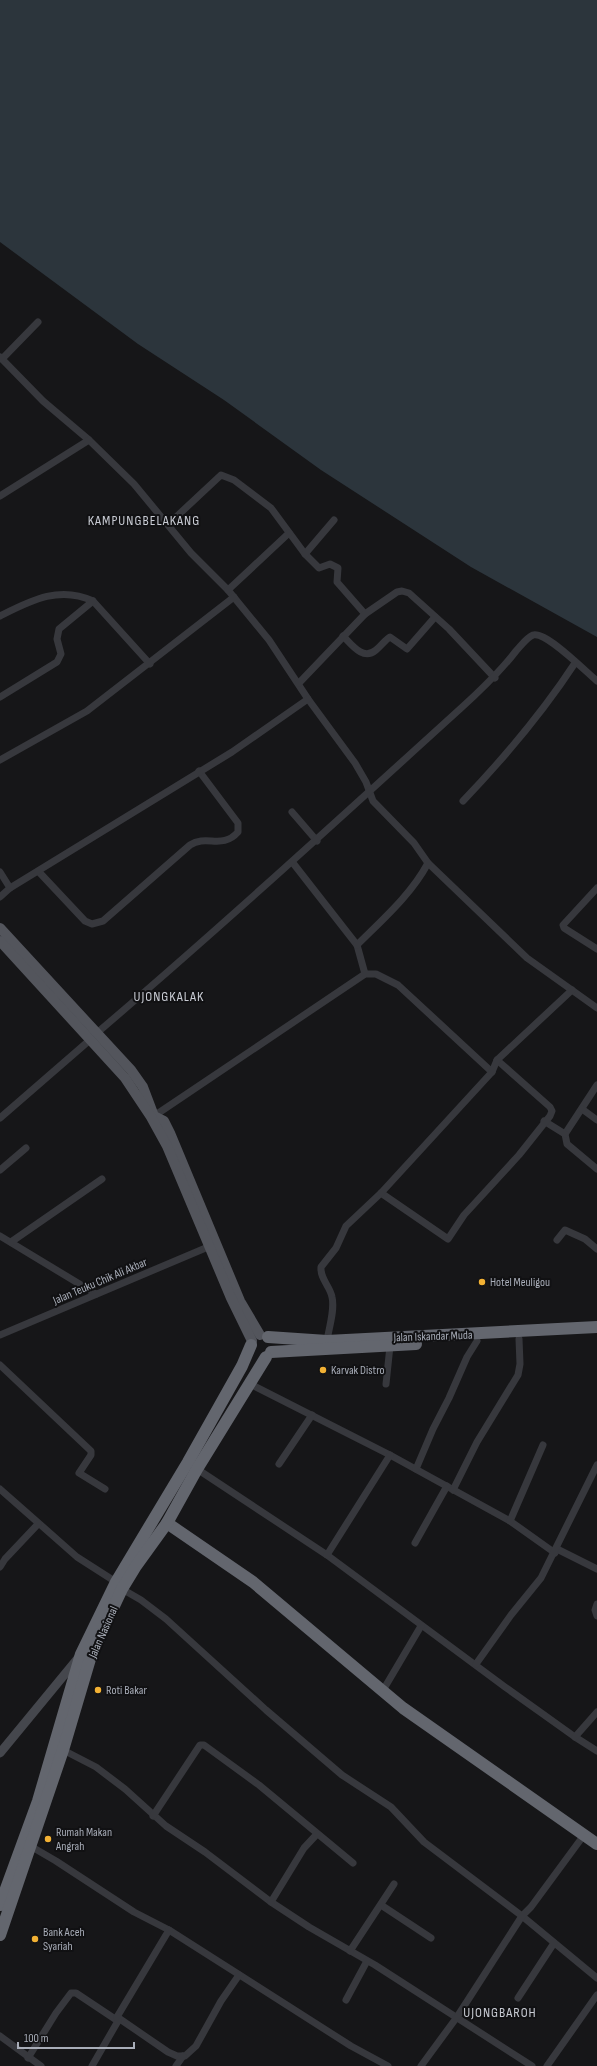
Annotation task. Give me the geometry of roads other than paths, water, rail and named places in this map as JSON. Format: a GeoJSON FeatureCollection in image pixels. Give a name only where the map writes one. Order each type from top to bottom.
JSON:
{"type":"FeatureCollection","features":[{"type":"Feature","properties":{"kind":"highway","name":"Jalan Iskandar Muda"},"geometry":{"type":"LineString","coordinates":[[258,1340],[327,1341],[597,1327]]}},
{"type":"Feature","properties":{"kind":"highway","name":"Jalan Iskandar Muda"},"geometry":{"type":"LineString","coordinates":[[268,1354],[597,1334]]}},
{"type":"Feature","properties":{"kind":"highway"},"geometry":{"type":"LineString","coordinates":[[258,1340],[273,1344],[268,1354],[257,1356],[254,1354],[258,1340]]}},
{"type":"Feature","properties":{"kind":"highway","name":"Jalan Nasional"},"geometry":{"type":"LineString","coordinates":[[0,1905],[38,1801],[81,1654],[258,1340]]}},
{"type":"Feature","properties":{"kind":"highway","name":"Jalan Nasional"},"geometry":{"type":"LineString","coordinates":[[0,1935],[32,1847],[90,1659],[126,1574],[167,1523],[197,1469],[248,1384],[268,1354]]}},
{"type":"Feature","properties":{"kind":"highway"},"geometry":{"type":"LineString","coordinates":[[167,1523],[253,1582],[382,1692],[597,1844]]}},
{"type":"Feature","properties":{"kind":"main road"},"geometry":{"type":"LineString","coordinates":[[0,928],[94,1036],[125,1078],[158,1128],[173,1159],[230,1298],[258,1340]]}},
{"type":"Feature","properties":{"kind":"main road"},"geometry":{"type":"LineString","coordinates":[[0,941],[137,1077],[143,1087],[154,1116],[164,1121],[170,1133],[240,1301],[258,1340]]}},
{"type":"Feature","properties":{"kind":"street"},"geometry":{"type":"LineString","coordinates":[[38,322],[1,358],[43,401],[89,440],[134,484],[167,522],[191,553],[234,597],[269,640],[299,683],[308,699],[355,763],[376,804],[414,843],[428,863],[527,958],[597,1008]]}},
{"type":"Feature","properties":{"kind":"street"},"geometry":{"type":"LineString","coordinates":[[0,496],[89,440]]}},
{"type":"Feature","properties":{"kind":"street"},"geometry":{"type":"LineString","coordinates":[[167,522],[174,518],[221,475],[234,480],[271,508],[305,554],[320,568],[330,564],[338,568],[338,582],[365,614]]}},
{"type":"Feature","properties":{"kind":"street"},"geometry":{"type":"LineString","coordinates":[[305,554],[334,520]]}},
{"type":"Feature","properties":{"kind":"street"},"geometry":{"type":"LineString","coordinates":[[228,590],[289,533]]}},
{"type":"Feature","properties":{"kind":"street"},"geometry":{"type":"LineString","coordinates":[[299,683],[365,614],[393,594],[402,591],[409,593],[435,617],[494,678]]}},
{"type":"Feature","properties":{"kind":"street"},"geometry":{"type":"LineString","coordinates":[[0,616],[27,602],[53,594],[75,594],[93,601],[150,664]]}},
{"type":"Feature","properties":{"kind":"street"},"geometry":{"type":"LineString","coordinates":[[0,760],[86,711],[150,664],[234,597]]}},
{"type":"Feature","properties":{"kind":"street"},"geometry":{"type":"LineString","coordinates":[[0,698],[57,662],[61,654],[56,639],[59,629],[93,601]]}},
{"type":"Feature","properties":{"kind":"street"},"geometry":{"type":"LineString","coordinates":[[343,636],[364,654],[369,654],[376,650],[390,637],[406,649],[435,617]]}},
{"type":"Feature","properties":{"kind":"street"},"geometry":{"type":"LineString","coordinates":[[0,1118],[317,841],[494,678],[523,643],[535,635],[539,635],[551,641],[597,681]]}},
{"type":"Feature","properties":{"kind":"street"},"geometry":{"type":"LineString","coordinates":[[463,801],[504,759],[548,705],[575,663]]}},
{"type":"Feature","properties":{"kind":"street"},"geometry":{"type":"LineString","coordinates":[[0,897],[10,888],[39,872],[199,771],[232,752],[308,699]]}},
{"type":"Feature","properties":{"kind":"street"},"geometry":{"type":"LineString","coordinates":[[39,872],[85,921],[92,924],[103,921],[190,845],[202,840],[223,842],[238,832],[238,823],[199,771]]}},
{"type":"Feature","properties":{"kind":"street"},"geometry":{"type":"LineString","coordinates":[[292,812],[317,841]]}},
{"type":"Feature","properties":{"kind":"street"},"geometry":{"type":"LineString","coordinates":[[293,862],[357,945],[365,974]]}},
{"type":"Feature","properties":{"kind":"street"},"geometry":{"type":"LineString","coordinates":[[357,945],[401,901],[421,876],[428,863]]}},
{"type":"Feature","properties":{"kind":"street"},"geometry":{"type":"LineString","coordinates":[[0,872],[10,888]]}},
{"type":"Feature","properties":{"kind":"street"},"geometry":{"type":"LineString","coordinates":[[597,888],[563,926],[597,949]]}},
{"type":"Feature","properties":{"kind":"street"},"geometry":{"type":"LineString","coordinates":[[154,1116],[365,974],[376,974],[398,985],[492,1072]]}},
{"type":"Feature","properties":{"kind":"street"},"geometry":{"type":"LineString","coordinates":[[327,1341],[333,1302],[330,1290],[322,1275],[321,1267],[336,1248],[346,1226],[381,1193],[492,1072],[497,1060],[572,990]]}},
{"type":"Feature","properties":{"kind":"street"},"geometry":{"type":"LineString","coordinates":[[381,1193],[448,1239],[464,1215],[519,1155],[544,1121],[550,1116],[552,1111],[550,1107],[497,1060]]}},
{"type":"Feature","properties":{"kind":"street"},"geometry":{"type":"LineString","coordinates":[[597,1085],[565,1134],[567,1144],[597,1169]]}},
{"type":"Feature","properties":{"kind":"street"},"geometry":{"type":"LineString","coordinates":[[582,1109],[597,1120]]}},
{"type":"Feature","properties":{"kind":"street"},"geometry":{"type":"LineString","coordinates":[[544,1121],[565,1134]]}},
{"type":"Feature","properties":{"kind":"street"},"geometry":{"type":"LineString","coordinates":[[0,1170],[26,1148]]}},
{"type":"Feature","properties":{"kind":"street"},"geometry":{"type":"LineString","coordinates":[[11,1242],[102,1179]]}},
{"type":"Feature","properties":{"kind":"street"},"geometry":{"type":"LineString","coordinates":[[557,1240],[565,1230],[585,1239],[597,1249]]}},
{"type":"Feature","properties":{"kind":"street"},"geometry":{"type":"LineString","coordinates":[[0,1236],[96,1294]]}},
{"type":"Feature","properties":{"kind":"street","name":"Jalan Teuku Chik Ali Akbar"},"geometry":{"type":"LineString","coordinates":[[0,1336],[208,1247]]}},
{"type":"Feature","properties":{"kind":"street"},"geometry":{"type":"LineString","coordinates":[[415,1543],[518,1375],[520,1364],[519,1338]]}},
{"type":"Feature","properties":{"kind":"street"},"geometry":{"type":"LineString","coordinates":[[416,1469],[432,1429],[449,1398],[467,1357],[477,1341]]}},
{"type":"Feature","properties":{"kind":"street"},"geometry":{"type":"LineString","coordinates":[[386,1384],[390,1346]]}},
{"type":"Feature","properties":{"kind":"street"},"geometry":{"type":"LineString","coordinates":[[0,1365],[91,1451],[91,1455],[79,1472],[105,1489]]}},
{"type":"Feature","properties":{"kind":"street"},"geometry":{"type":"LineString","coordinates":[[248,1384],[390,1455],[510,1521],[556,1551],[597,1569]]}},
{"type":"Feature","properties":{"kind":"street"},"geometry":{"type":"LineString","coordinates":[[279,1464],[312,1415]]}},
{"type":"Feature","properties":{"kind":"street"},"geometry":{"type":"LineString","coordinates":[[510,1521],[543,1445]]}},
{"type":"Feature","properties":{"kind":"street"},"geometry":{"type":"LineString","coordinates":[[327,1556],[390,1455]]}},
{"type":"Feature","properties":{"kind":"street"},"geometry":{"type":"LineString","coordinates":[[476,1664],[511,1615],[542,1578],[597,1465]]}},
{"type":"Feature","properties":{"kind":"street"},"geometry":{"type":"LineString","coordinates":[[197,1469],[327,1556],[576,1738],[597,1751]]}},
{"type":"Feature","properties":{"kind":"street"},"geometry":{"type":"LineString","coordinates":[[0,1489],[77,1557],[126,1574],[141,1600],[166,1619],[308,1747],[342,1775],[391,1806],[424,1842],[522,1916],[597,1978]]}},
{"type":"Feature","properties":{"kind":"street"},"geometry":{"type":"LineString","coordinates":[[0,1567],[5,1559],[38,1524]]}},
{"type":"Feature","properties":{"kind":"street"},"geometry":{"type":"LineString","coordinates":[[597,1604],[595,1610],[597,1616]]}},
{"type":"Feature","properties":{"kind":"street"},"geometry":{"type":"LineString","coordinates":[[382,1692],[421,1626]]}},
{"type":"Feature","properties":{"kind":"street"},"geometry":{"type":"LineString","coordinates":[[0,1753],[81,1654]]}},
{"type":"Feature","properties":{"kind":"street"},"geometry":{"type":"LineString","coordinates":[[576,1738],[597,1712]]}},
{"type":"Feature","properties":{"kind":"street"},"geometry":{"type":"LineString","coordinates":[[153,1816],[183,1773],[196,1749],[202,1745],[214,1750],[259,1785],[353,1863]]}},
{"type":"Feature","properties":{"kind":"street"},"geometry":{"type":"LineString","coordinates":[[63,1750],[96,1767],[143,1804],[153,1816],[271,1902],[457,2017],[532,2066]]}},
{"type":"Feature","properties":{"kind":"street"},"geometry":{"type":"LineString","coordinates":[[271,1902],[304,1848],[317,1834]]}},
{"type":"Feature","properties":{"kind":"street"},"geometry":{"type":"LineString","coordinates":[[421,2066],[457,2017],[522,1916],[531,1907],[584,1835]]}},
{"type":"Feature","properties":{"kind":"street"},"geometry":{"type":"LineString","coordinates":[[32,1847],[134,1912],[169,1930],[351,2046],[388,2066]]}},
{"type":"Feature","properties":{"kind":"street"},"geometry":{"type":"LineString","coordinates":[[350,1951],[394,1884]]}},
{"type":"Feature","properties":{"kind":"street"},"geometry":{"type":"LineString","coordinates":[[381,1905],[431,1938]]}},
{"type":"Feature","properties":{"kind":"street"},"geometry":{"type":"LineString","coordinates":[[92,2066],[117,2019],[169,1930]]}},
{"type":"Feature","properties":{"kind":"street"},"geometry":{"type":"LineString","coordinates":[[518,1998],[554,1943]]}},
{"type":"Feature","properties":{"kind":"street"},"geometry":{"type":"LineString","coordinates":[[346,2000],[367,1961]]}},
{"type":"Feature","properties":{"kind":"street"},"geometry":{"type":"LineString","coordinates":[[28,2058],[56,2013],[71,1993],[76,1993],[168,2052],[181,2062],[196,2046],[221,2001],[239,1975]]}},
{"type":"Feature","properties":{"kind":"street"},"geometry":{"type":"LineString","coordinates":[[547,2066],[597,1995]]}},
{"type":"Feature","properties":{"kind":"street"},"geometry":{"type":"LineString","coordinates":[[0,2036],[28,2058],[41,2066]]}},
{"type":"Feature","properties":{"kind":"place","name":"Hotel Meuligou"},"geometry":{"type":"Point","coordinates":[482,1282]}},
{"type":"Feature","properties":{"kind":"place","name":"Karvak Distro"},"geometry":{"type":"Point","coordinates":[323,1370]}},
{"type":"Feature","properties":{"kind":"place","name":"Roti Bakar"},"geometry":{"type":"Point","coordinates":[98,1690]}},
{"type":"Feature","properties":{"kind":"place","name":"Rumah Makan Angrah"},"geometry":{"type":"Point","coordinates":[48,1839]}},
{"type":"Feature","properties":{"kind":"place","name":"Bank Aceh Syariah"},"geometry":{"type":"Point","coordinates":[35,1939]}},
{"type":"Feature","properties":{"kind":"district","name":"KAMPUNGBELAKANG"},"geometry":{"type":"Point","coordinates":[144,520]}},
{"type":"Feature","properties":{"kind":"district","name":"UJONGKALAK"},"geometry":{"type":"Point","coordinates":[169,996]}},
{"type":"Feature","properties":{"kind":"district","name":"UJONGBAROH"},"geometry":{"type":"Point","coordinates":[500,2012]}}]}
